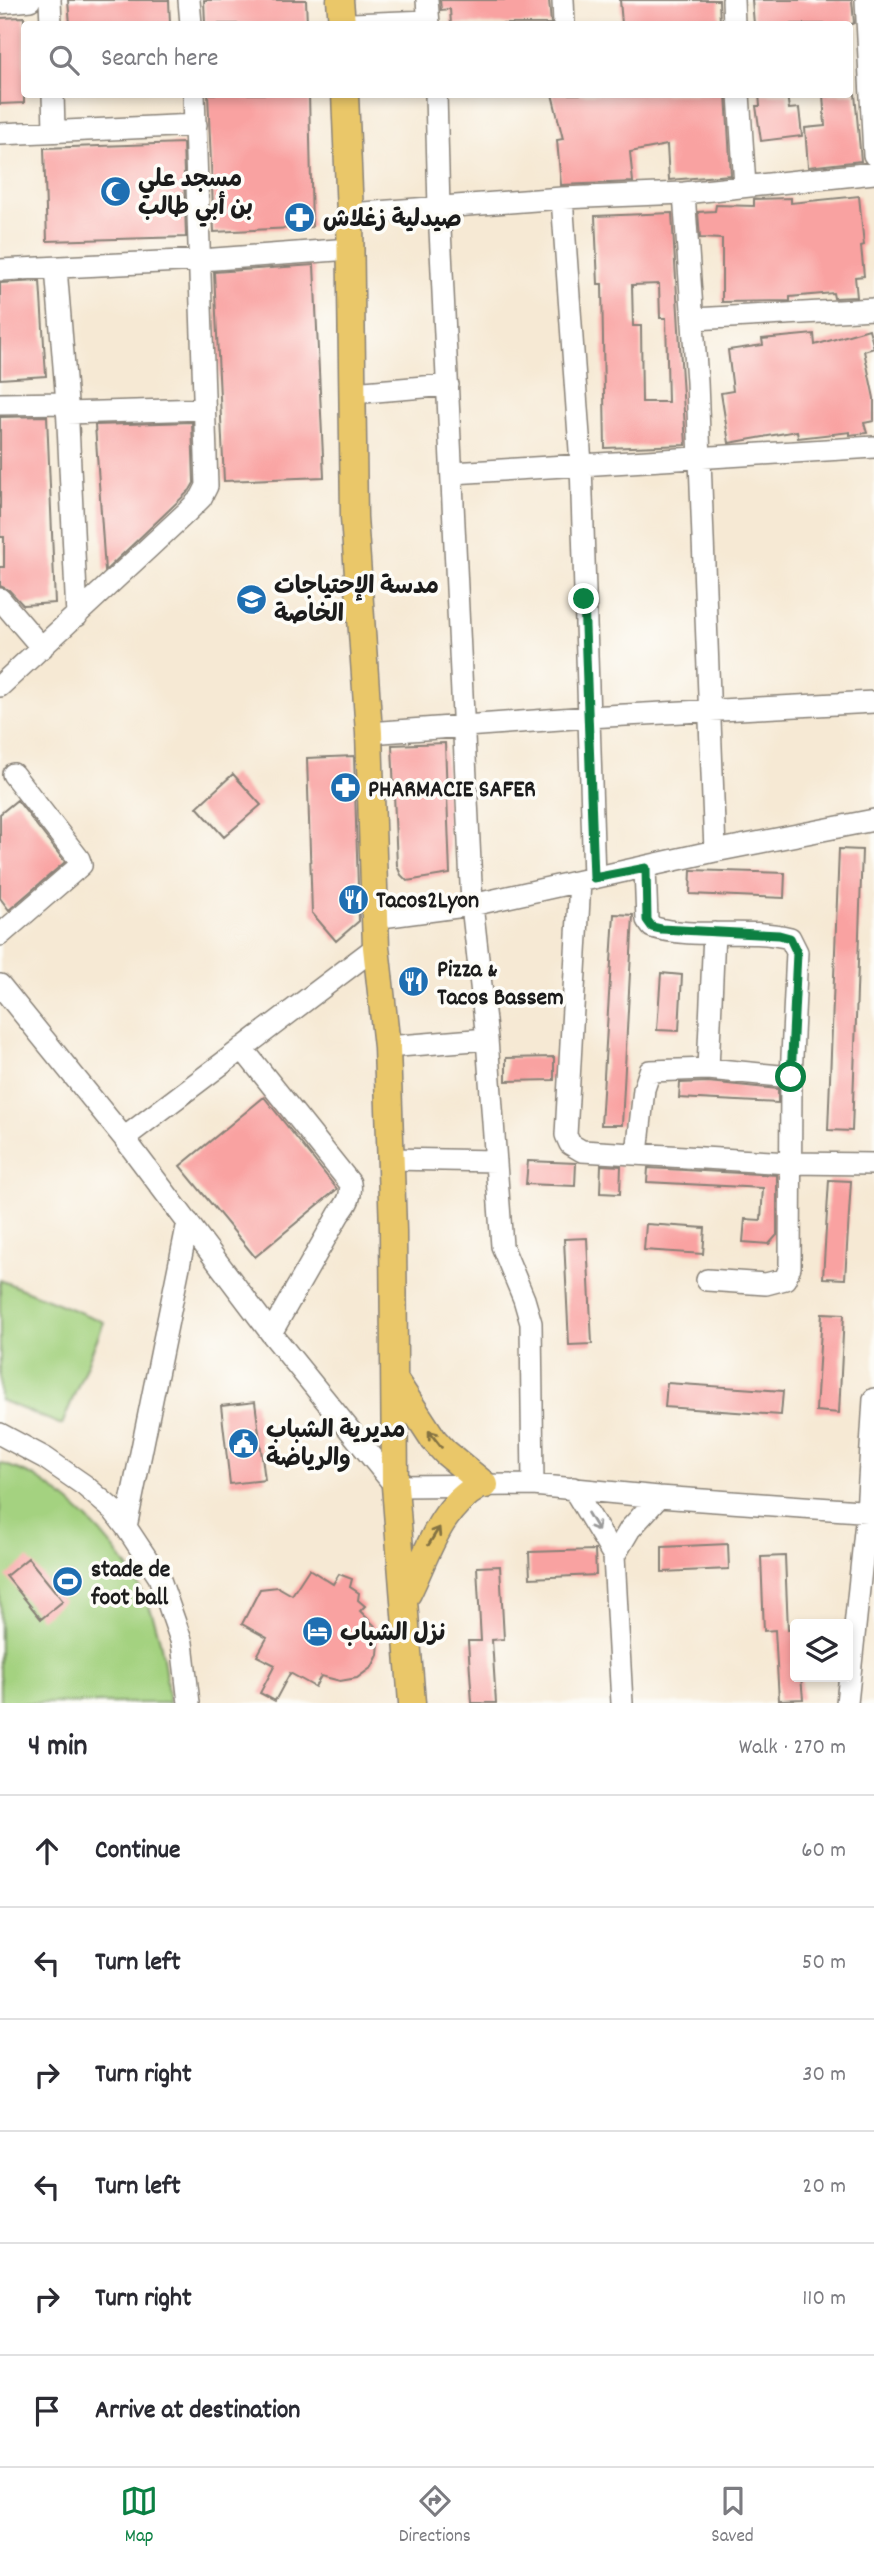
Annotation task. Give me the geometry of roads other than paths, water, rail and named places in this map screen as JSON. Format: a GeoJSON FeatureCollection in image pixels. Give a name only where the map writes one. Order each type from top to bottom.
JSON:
{"type":"FeatureCollection","features":[{"type":"Feature","properties":{"kind":"main road"},"geometry":{"type":"LineString","coordinates":[[340,0],[342,21]]}},
{"type":"Feature","properties":{"kind":"main road"},"geometry":{"type":"LineString","coordinates":[[345,98],[350,214],[354,517],[369,733],[374,918],[387,1048],[396,1382],[395,1486],[412,1703]]}},
{"type":"Feature","properties":{"kind":"main road"},"geometry":{"type":"LineString","coordinates":[[396,1382],[434,1440],[482,1486],[460,1498],[429,1545],[405,1598]]}},
{"type":"Feature","properties":{"kind":"street"},"geometry":{"type":"LineString","coordinates":[[0,2],[30,0]]}},
{"type":"Feature","properties":{"kind":"street"},"geometry":{"type":"LineString","coordinates":[[50,0],[51,21]]}},
{"type":"Feature","properties":{"kind":"street"},"geometry":{"type":"LineString","coordinates":[[189,0],[191,21]]}},
{"type":"Feature","properties":{"kind":"street"},"geometry":{"type":"LineString","coordinates":[[563,0],[564,21]]}},
{"type":"Feature","properties":{"kind":"street"},"geometry":{"type":"LineString","coordinates":[[733,0],[734,21]]}},
{"type":"Feature","properties":{"kind":"street"},"geometry":{"type":"LineString","coordinates":[[866,0],[871,49],[874,155]]}},
{"type":"Feature","properties":{"kind":"street"},"geometry":{"type":"LineString","coordinates":[[377,21],[428,15]]}},
{"type":"Feature","properties":{"kind":"street"},"geometry":{"type":"LineString","coordinates":[[53,98],[54,130]]}},
{"type":"Feature","properties":{"kind":"street"},"geometry":{"type":"LineString","coordinates":[[0,686],[201,498],[207,486],[194,98]]}},
{"type":"Feature","properties":{"kind":"street"},"geometry":{"type":"LineString","coordinates":[[436,98],[472,905],[487,1039],[502,1246],[524,1299],[530,1323],[533,1485]]}},
{"type":"Feature","properties":{"kind":"street"},"geometry":{"type":"LineString","coordinates":[[739,98],[745,186]]}},
{"type":"Feature","properties":{"kind":"street"},"geometry":{"type":"LineString","coordinates":[[0,134],[196,125]]}},
{"type":"Feature","properties":{"kind":"street"},"geometry":{"type":"LineString","coordinates":[[350,214],[562,198],[684,193],[874,173]]}},
{"type":"Feature","properties":{"kind":"street"},"geometry":{"type":"LineString","coordinates":[[684,193],[694,319],[712,712],[715,851]]}},
{"type":"Feature","properties":{"kind":"street"},"geometry":{"type":"LineString","coordinates":[[562,198],[581,464],[588,717],[587,879],[566,1135],[570,1144],[583,1151],[790,1163],[874,1164]]}},
{"type":"Feature","properties":{"kind":"street"},"geometry":{"type":"LineString","coordinates":[[0,270],[350,249]]}},
{"type":"Feature","properties":{"kind":"street"},"geometry":{"type":"LineString","coordinates":[[56,268],[67,408],[77,616]]}},
{"type":"Feature","properties":{"kind":"street"},"geometry":{"type":"LineString","coordinates":[[694,319],[874,309]]}},
{"type":"Feature","properties":{"kind":"street"},"geometry":{"type":"LineString","coordinates":[[352,393],[448,385]]}},
{"type":"Feature","properties":{"kind":"street"},"geometry":{"type":"LineString","coordinates":[[0,404],[67,408],[204,409]]}},
{"type":"Feature","properties":{"kind":"street"},"geometry":{"type":"LineString","coordinates":[[453,473],[874,447]]}},
{"type":"Feature","properties":{"kind":"street"},"geometry":{"type":"LineString","coordinates":[[0,599],[42,648]]}},
{"type":"Feature","properties":{"kind":"street"},"geometry":{"type":"LineString","coordinates":[[369,733],[588,717],[874,702]]}},
{"type":"Feature","properties":{"kind":"street"},"geometry":{"type":"LineString","coordinates":[[0,935],[81,865],[13,774]]}},
{"type":"Feature","properties":{"kind":"street"},"geometry":{"type":"LineString","coordinates":[[374,918],[472,905],[715,851],[874,820]]}},
{"type":"Feature","properties":{"kind":"street"},"geometry":{"type":"LineString","coordinates":[[646,868],[647,920],[652,927],[779,935],[790,938],[797,953],[791,1077],[790,1267],[785,1279],[765,1284],[707,1280]]}},
{"type":"Feature","properties":{"kind":"street"},"geometry":{"type":"LineString","coordinates":[[708,1069],[714,933]]}},
{"type":"Feature","properties":{"kind":"street"},"geometry":{"type":"LineString","coordinates":[[124,1138],[376,947]]}},
{"type":"Feature","properties":{"kind":"street"},"geometry":{"type":"LineString","coordinates":[[0,985],[124,1138],[271,1333],[395,1486],[533,1485],[870,1512]]}},
{"type":"Feature","properties":{"kind":"street"},"geometry":{"type":"LineString","coordinates":[[387,1048],[487,1039]]}},
{"type":"Feature","properties":{"kind":"street"},"geometry":{"type":"LineString","coordinates":[[242,1048],[350,1183],[351,1192],[348,1203],[271,1333]]}},
{"type":"Feature","properties":{"kind":"street"},"geometry":{"type":"LineString","coordinates":[[636,1154],[644,1089],[650,1071],[708,1069],[791,1077]]}},
{"type":"Feature","properties":{"kind":"street"},"geometry":{"type":"LineString","coordinates":[[391,1159],[496,1161]]}},
{"type":"Feature","properties":{"kind":"street"},"geometry":{"type":"LineString","coordinates":[[126,1527],[188,1222]]}},
{"type":"Feature","properties":{"kind":"street"},"geometry":{"type":"LineString","coordinates":[[847,1703],[870,1512],[874,1399]]}},
{"type":"Feature","properties":{"kind":"street"},"geometry":{"type":"LineString","coordinates":[[0,1434],[46,1458],[85,1485],[113,1510],[126,1527],[159,1577],[182,1643],[189,1703]]}},
{"type":"Feature","properties":{"kind":"street"},"geometry":{"type":"LineString","coordinates":[[573,1488],[614,1556],[622,1703]]}},
{"type":"Feature","properties":{"kind":"street"},"geometry":{"type":"LineString","coordinates":[[614,1556],[630,1529],[659,1497]]}},
{"type":"Feature","properties":{"kind":"place","name":"مسجد علي بن أبي طالب"},"geometry":{"type":"Point","coordinates":[115,192]}},
{"type":"Feature","properties":{"kind":"place","name":"صيدلية زغلاش"},"geometry":{"type":"Point","coordinates":[300,218]}},
{"type":"Feature","properties":{"kind":"place","name":"مدسة الإحتياجات الخاصة"},"geometry":{"type":"Point","coordinates":[251,599]}},
{"type":"Feature","properties":{"kind":"place","name":"PHARMACIE SAFER"},"geometry":{"type":"Point","coordinates":[345,788]}},
{"type":"Feature","properties":{"kind":"place","name":"Tacos2Lyon"},"geometry":{"type":"Point","coordinates":[353,899]}},
{"type":"Feature","properties":{"kind":"place","name":"Pizza & Tacos Bassem"},"geometry":{"type":"Point","coordinates":[414,982]}},
{"type":"Feature","properties":{"kind":"place","name":"مديرية الشباب والرياضة"},"geometry":{"type":"Point","coordinates":[243,1443]}},
{"type":"Feature","properties":{"kind":"place","name":"stade de foot ball"},"geometry":{"type":"Point","coordinates":[68,1582]}},
{"type":"Feature","properties":{"kind":"place","name":"نزل الشباب"},"geometry":{"type":"Point","coordinates":[317,1632]}}]}
